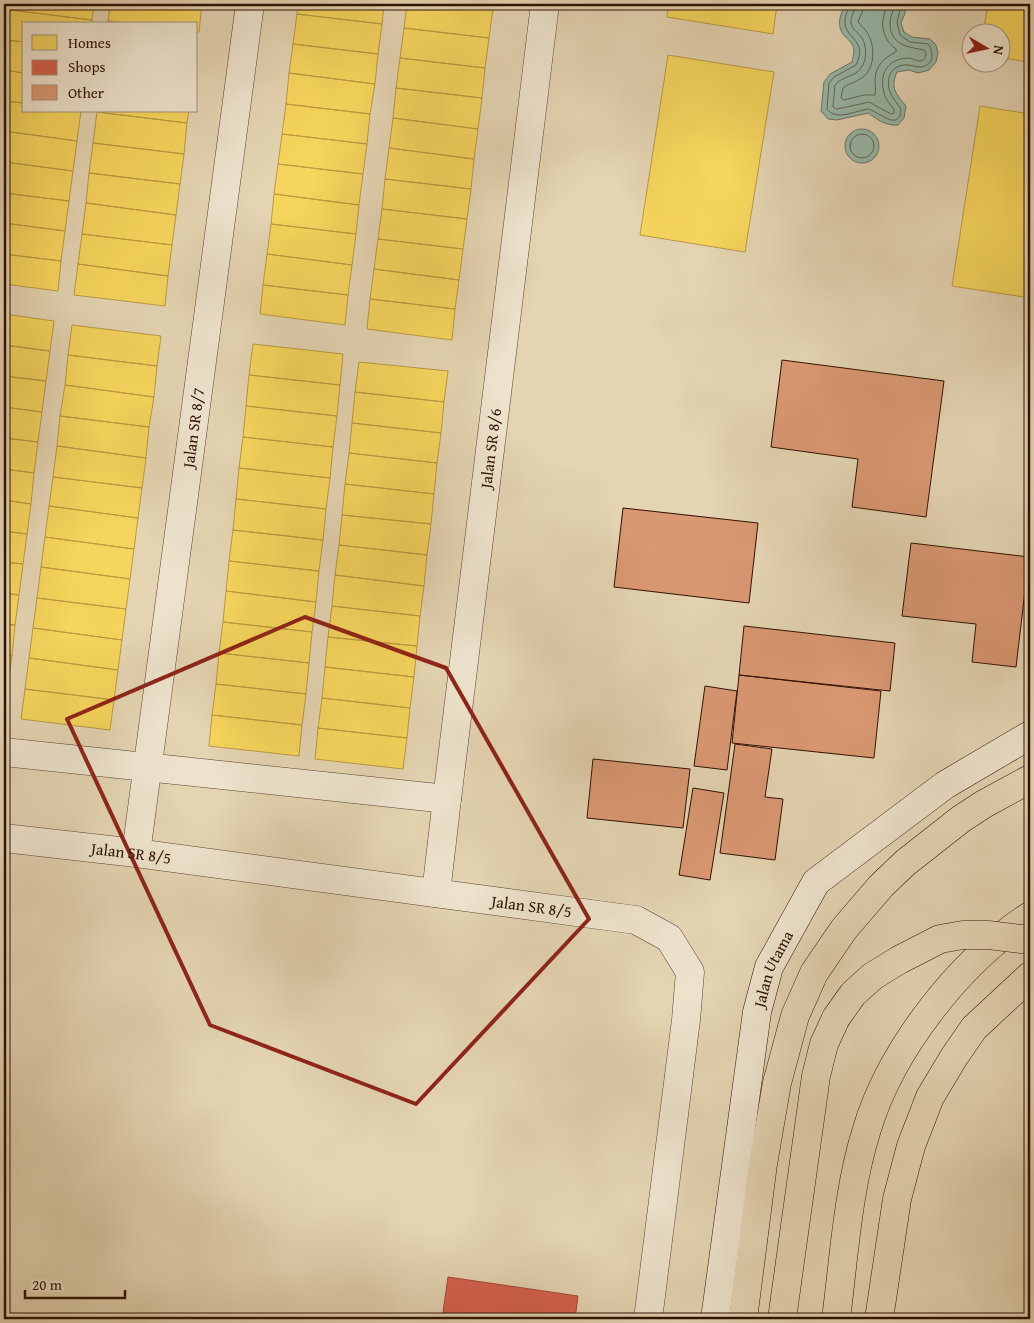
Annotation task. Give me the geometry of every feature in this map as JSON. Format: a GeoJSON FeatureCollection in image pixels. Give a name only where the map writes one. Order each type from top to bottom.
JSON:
{"type":"FeatureCollection","features":[{"type":"Feature","properties":{"kind":"highway"},"geometry":{"type":"LineString","coordinates":[[743,1319],[763,1164],[777,1083],[795,1016],[814,974],[844,929],[881,886],[905,863],[984,804],[1030,779]]}},
{"type":"Feature","properties":{"kind":"highway"},"geometry":{"type":"LineString","coordinates":[[836,1319],[854,1187],[866,1129],[877,1099],[892,1069],[910,1041],[953,984],[984,952],[1030,916]]}},
{"type":"Feature","properties":{"kind":"highway"},"geometry":{"type":"LineString","coordinates":[[782,1319],[816,1076],[824,1044],[836,1018],[853,994],[873,976],[940,939],[963,935],[988,935],[1030,940]]}},
{"type":"Feature","properties":{"kind":"highway"},"geometry":{"type":"LineString","coordinates":[[879,1319],[897,1199],[911,1146],[930,1097],[974,1028],[1030,976]]}},
{"type":"Feature","properties":{"kind":"street","name":"Jalan SR 8/7"},"geometry":{"type":"LineString","coordinates":[[136,853],[250,4]]}},
{"type":"Feature","properties":{"kind":"street","name":"Jalan SR 8/6"},"geometry":{"type":"LineString","coordinates":[[436,893],[545,4]]}},
{"type":"Feature","properties":{"kind":"street","name":"Jalan Utama"},"geometry":{"type":"LineString","coordinates":[[715,1319],[757,1012],[769,967],[816,882],[945,785],[1030,735]]}},
{"type":"Feature","properties":{"kind":"street"},"geometry":{"type":"LineString","coordinates":[[4,752],[447,799]]}},
{"type":"Feature","properties":{"kind":"street","name":"Jalan SR 8/5"},"geometry":{"type":"LineString","coordinates":[[4,838],[136,853],[636,920],[669,938],[690,972],[686,1020],[648,1319]]}},
{"type":"Feature","properties":{"kind":"highlighted area"},"geometry":{"type":"Polygon","coordinates":[[[305,617],[446,668],[589,919],[416,1104],[210,1025],[67,719],[305,617]]]}},
{"type":"Feature","properties":{"kind":"water"},"geometry":{"type":"Polygon","coordinates":[[[846,4],[906,4],[901,23],[904,32],[912,37],[930,39],[936,45],[938,53],[936,62],[929,70],[918,73],[909,70],[897,72],[894,87],[899,98],[906,106],[904,118],[898,125],[886,123],[868,113],[837,120],[828,119],[821,111],[824,82],[830,74],[852,62],[853,46],[843,34],[840,26],[841,15],[846,4]]]}},
{"type":"Feature","properties":{"kind":"water"},"geometry":{"type":"Polygon","coordinates":[[[862,129],[869,130],[874,134],[878,139],[878,153],[874,158],[869,162],[862,163],[855,162],[850,158],[846,153],[845,146],[846,139],[850,134],[855,130],[862,129]]]}},
{"type":"Feature","properties":{"kind":"building: Homes"},"geometry":{"type":"Polygon","coordinates":[[[11,4],[94,4],[92,20],[10,10],[11,4]]]}},
{"type":"Feature","properties":{"kind":"building: Homes"},"geometry":{"type":"Polygon","coordinates":[[[110,4],[202,4],[199,32],[198,22],[108,21],[110,4]]]}},
{"type":"Feature","properties":{"kind":"building: Homes"},"geometry":{"type":"Polygon","coordinates":[[[298,4],[384,4],[382,24],[297,14],[298,4]]]}},
{"type":"Feature","properties":{"kind":"building: Homes"},"geometry":{"type":"Polygon","coordinates":[[[407,4],[457,4],[493,8],[489,38],[404,28],[407,4]]]}},
{"type":"Feature","properties":{"kind":"building: Homes"},"geometry":{"type":"Polygon","coordinates":[[[457,4],[493,4],[493,8],[457,4]]]}},
{"type":"Feature","properties":{"kind":"building: Homes"},"geometry":{"type":"Polygon","coordinates":[[[669,4],[777,4],[773,34],[667,17],[669,4]]]}},
{"type":"Feature","properties":{"kind":"building: Homes"},"geometry":{"type":"Polygon","coordinates":[[[988,4],[1030,4],[1030,62],[1012,59],[1012,22],[985,22],[988,4]]]}},
{"type":"Feature","properties":{"kind":"building: Homes"},"geometry":{"type":"Polygon","coordinates":[[[10,10],[92,20],[92,22],[22,22],[22,42],[6,40],[10,10]]]}},
{"type":"Feature","properties":{"kind":"building: Homes"},"geometry":{"type":"Polygon","coordinates":[[[297,14],[382,24],[378,54],[293,44],[297,14]]]}},
{"type":"Feature","properties":{"kind":"building: Homes"},"geometry":{"type":"Polygon","coordinates":[[[404,28],[489,38],[485,68],[400,58],[404,28]]]}},
{"type":"Feature","properties":{"kind":"building: Homes"},"geometry":{"type":"Polygon","coordinates":[[[6,40],[22,42],[22,73],[4,70],[6,40]]]}},
{"type":"Feature","properties":{"kind":"building: Homes"},"geometry":{"type":"Polygon","coordinates":[[[293,44],[378,54],[375,84],[289,73],[293,44]]]}},
{"type":"Feature","properties":{"kind":"building: Homes"},"geometry":{"type":"Polygon","coordinates":[[[668,55],[774,72],[745,252],[640,235],[668,55]]]}},
{"type":"Feature","properties":{"kind":"building: Homes"},"geometry":{"type":"Polygon","coordinates":[[[400,58],[485,68],[482,98],[396,88],[400,58]]]}},
{"type":"Feature","properties":{"kind":"building: Homes"},"geometry":{"type":"Polygon","coordinates":[[[4,70],[22,73],[22,103],[4,101],[4,70]]]}},
{"type":"Feature","properties":{"kind":"building: Homes"},"geometry":{"type":"Polygon","coordinates":[[[289,73],[375,84],[370,114],[286,104],[289,73]]]}},
{"type":"Feature","properties":{"kind":"building: Homes"},"geometry":{"type":"Polygon","coordinates":[[[396,88],[482,98],[478,129],[393,118],[396,88]]]}},
{"type":"Feature","properties":{"kind":"building: Homes"},"geometry":{"type":"Polygon","coordinates":[[[4,101],[22,103],[22,112],[81,112],[77,141],[4,131],[4,101]]]}},
{"type":"Feature","properties":{"kind":"building: Homes"},"geometry":{"type":"Polygon","coordinates":[[[286,104],[370,114],[367,144],[282,134],[286,104]]]}},
{"type":"Feature","properties":{"kind":"building: Homes"},"geometry":{"type":"Polygon","coordinates":[[[980,106],[1030,114],[1030,298],[952,286],[980,106]]]}},
{"type":"Feature","properties":{"kind":"building: Homes"},"geometry":{"type":"Polygon","coordinates":[[[97,112],[189,112],[187,123],[97,112]]]}},
{"type":"Feature","properties":{"kind":"building: Homes"},"geometry":{"type":"Polygon","coordinates":[[[97,112],[187,123],[184,154],[93,143],[97,112]]]}},
{"type":"Feature","properties":{"kind":"building: Homes"},"geometry":{"type":"Polygon","coordinates":[[[393,118],[478,129],[474,159],[389,148],[393,118]]]}},
{"type":"Feature","properties":{"kind":"building: Homes"},"geometry":{"type":"Polygon","coordinates":[[[4,131],[77,141],[73,171],[4,162],[4,131]]]}},
{"type":"Feature","properties":{"kind":"building: Homes"},"geometry":{"type":"Polygon","coordinates":[[[282,134],[367,144],[363,174],[278,164],[282,134]]]}},
{"type":"Feature","properties":{"kind":"building: Homes"},"geometry":{"type":"Polygon","coordinates":[[[93,143],[184,154],[180,184],[89,173],[93,143]]]}},
{"type":"Feature","properties":{"kind":"building: Homes"},"geometry":{"type":"Polygon","coordinates":[[[389,148],[474,159],[471,189],[385,179],[389,148]]]}},
{"type":"Feature","properties":{"kind":"building: Homes"},"geometry":{"type":"Polygon","coordinates":[[[4,162],[73,171],[69,201],[4,193],[4,162]]]}},
{"type":"Feature","properties":{"kind":"building: Homes"},"geometry":{"type":"Polygon","coordinates":[[[278,164],[363,174],[359,205],[274,194],[278,164]]]}},
{"type":"Feature","properties":{"kind":"building: Homes"},"geometry":{"type":"Polygon","coordinates":[[[89,173],[180,184],[176,215],[86,203],[89,173]]]}},
{"type":"Feature","properties":{"kind":"building: Homes"},"geometry":{"type":"Polygon","coordinates":[[[385,179],[471,189],[467,219],[382,209],[385,179]]]}},
{"type":"Feature","properties":{"kind":"building: Homes"},"geometry":{"type":"Polygon","coordinates":[[[4,193],[69,201],[65,231],[4,223],[4,193]]]}},
{"type":"Feature","properties":{"kind":"building: Homes"},"geometry":{"type":"Polygon","coordinates":[[[274,194],[359,205],[356,234],[271,224],[274,194]]]}},
{"type":"Feature","properties":{"kind":"building: Homes"},"geometry":{"type":"Polygon","coordinates":[[[86,203],[176,215],[172,245],[82,234],[86,203]]]}},
{"type":"Feature","properties":{"kind":"building: Homes"},"geometry":{"type":"Polygon","coordinates":[[[382,209],[467,219],[463,249],[378,239],[382,209]]]}},
{"type":"Feature","properties":{"kind":"building: Homes"},"geometry":{"type":"Polygon","coordinates":[[[4,223],[65,231],[61,261],[4,254],[4,223]]]}},
{"type":"Feature","properties":{"kind":"building: Homes"},"geometry":{"type":"Polygon","coordinates":[[[271,224],[356,234],[352,265],[267,254],[271,224]]]}},
{"type":"Feature","properties":{"kind":"building: Homes"},"geometry":{"type":"Polygon","coordinates":[[[82,234],[172,245],[168,276],[78,264],[82,234]]]}},
{"type":"Feature","properties":{"kind":"building: Homes"},"geometry":{"type":"Polygon","coordinates":[[[378,239],[463,249],[459,280],[374,269],[378,239]]]}},
{"type":"Feature","properties":{"kind":"building: Homes"},"geometry":{"type":"Polygon","coordinates":[[[4,254],[61,261],[58,291],[4,284],[4,254]]]}},
{"type":"Feature","properties":{"kind":"building: Homes"},"geometry":{"type":"Polygon","coordinates":[[[267,254],[352,265],[348,295],[263,285],[267,254]]]}},
{"type":"Feature","properties":{"kind":"building: Homes"},"geometry":{"type":"Polygon","coordinates":[[[78,264],[168,276],[165,306],[74,295],[78,264]]]}},
{"type":"Feature","properties":{"kind":"building: Homes"},"geometry":{"type":"Polygon","coordinates":[[[374,269],[459,280],[455,309],[370,299],[374,269]]]}},
{"type":"Feature","properties":{"kind":"building: Homes"},"geometry":{"type":"Polygon","coordinates":[[[263,285],[348,295],[345,325],[260,314],[263,285]]]}},
{"type":"Feature","properties":{"kind":"building: Homes"},"geometry":{"type":"Polygon","coordinates":[[[370,299],[455,309],[452,340],[367,329],[370,299]]]}},
{"type":"Feature","properties":{"kind":"building: Homes"},"geometry":{"type":"Polygon","coordinates":[[[4,314],[54,321],[50,351],[4,345],[4,314]]]}},
{"type":"Feature","properties":{"kind":"building: Homes"},"geometry":{"type":"Polygon","coordinates":[[[72,325],[161,336],[157,366],[68,355],[72,325]]]}},
{"type":"Feature","properties":{"kind":"building: Homes"},"geometry":{"type":"Polygon","coordinates":[[[253,344],[343,354],[340,385],[249,375],[253,344]]]}},
{"type":"Feature","properties":{"kind":"building: Homes"},"geometry":{"type":"Polygon","coordinates":[[[4,345],[50,351],[46,381],[4,376],[4,345]]]}},
{"type":"Feature","properties":{"kind":"building: Homes"},"geometry":{"type":"Polygon","coordinates":[[[68,355],[157,366],[154,397],[65,385],[68,355]]]}},
{"type":"Feature","properties":{"kind":"building: Homes"},"geometry":{"type":"Polygon","coordinates":[[[359,362],[448,371],[444,402],[355,392],[359,362]]]}},
{"type":"Feature","properties":{"kind":"building: Homes"},"geometry":{"type":"Polygon","coordinates":[[[249,375],[340,385],[337,416],[246,406],[249,375]]]}},
{"type":"Feature","properties":{"kind":"building: Homes"},"geometry":{"type":"Polygon","coordinates":[[[4,376],[46,381],[42,412],[4,407],[4,376]]]}},
{"type":"Feature","properties":{"kind":"building: Homes"},"geometry":{"type":"Polygon","coordinates":[[[65,385],[154,397],[149,427],[60,416],[65,385]]]}},
{"type":"Feature","properties":{"kind":"building: Homes"},"geometry":{"type":"Polygon","coordinates":[[[355,392],[444,402],[441,433],[352,423],[355,392]]]}},
{"type":"Feature","properties":{"kind":"building: Homes"},"geometry":{"type":"Polygon","coordinates":[[[246,406],[337,416],[333,447],[243,437],[246,406]]]}},
{"type":"Feature","properties":{"kind":"building: Homes"},"geometry":{"type":"Polygon","coordinates":[[[4,407],[42,412],[38,442],[4,438],[4,407]]]}},
{"type":"Feature","properties":{"kind":"building: Homes"},"geometry":{"type":"Polygon","coordinates":[[[60,416],[149,427],[146,458],[57,446],[60,416]]]}},
{"type":"Feature","properties":{"kind":"building: Homes"},"geometry":{"type":"Polygon","coordinates":[[[352,423],[441,433],[437,463],[349,453],[352,423]]]}},
{"type":"Feature","properties":{"kind":"building: Homes"},"geometry":{"type":"Polygon","coordinates":[[[243,437],[333,447],[330,478],[239,468],[243,437]]]}},
{"type":"Feature","properties":{"kind":"building: Homes"},"geometry":{"type":"Polygon","coordinates":[[[4,438],[38,442],[34,473],[4,469],[4,438]]]}},
{"type":"Feature","properties":{"kind":"building: Homes"},"geometry":{"type":"Polygon","coordinates":[[[57,446],[146,458],[142,488],[53,477],[57,446]]]}},
{"type":"Feature","properties":{"kind":"building: Homes"},"geometry":{"type":"Polygon","coordinates":[[[349,453],[437,463],[434,494],[345,484],[349,453]]]}},
{"type":"Feature","properties":{"kind":"building: Homes"},"geometry":{"type":"Polygon","coordinates":[[[239,468],[330,478],[326,509],[236,499],[239,468]]]}},
{"type":"Feature","properties":{"kind":"building: Homes"},"geometry":{"type":"Polygon","coordinates":[[[4,469],[34,473],[31,504],[4,500],[4,469]]]}},
{"type":"Feature","properties":{"kind":"building: Homes"},"geometry":{"type":"Polygon","coordinates":[[[53,477],[142,488],[138,518],[49,506],[53,477]]]}},
{"type":"Feature","properties":{"kind":"building: Homes"},"geometry":{"type":"Polygon","coordinates":[[[345,484],[434,494],[431,524],[342,515],[345,484]]]}},
{"type":"Feature","properties":{"kind":"building: Homes"},"geometry":{"type":"Polygon","coordinates":[[[236,499],[326,509],[323,540],[233,530],[236,499]]]}},
{"type":"Feature","properties":{"kind":"building: Homes"},"geometry":{"type":"Polygon","coordinates":[[[4,500],[31,504],[27,534],[4,531],[4,500]]]}},
{"type":"Feature","properties":{"kind":"building: Homes"},"geometry":{"type":"Polygon","coordinates":[[[49,506],[138,518],[134,549],[45,537],[49,506]]]}},
{"type":"Feature","properties":{"kind":"building: Homes"},"geometry":{"type":"Polygon","coordinates":[[[342,515],[431,524],[427,555],[339,545],[342,515]]]}},
{"type":"Feature","properties":{"kind":"building: Homes"},"geometry":{"type":"Polygon","coordinates":[[[233,530],[323,540],[319,571],[229,561],[233,530]]]}},
{"type":"Feature","properties":{"kind":"building: Homes"},"geometry":{"type":"Polygon","coordinates":[[[4,531],[27,534],[23,564],[4,562],[4,531]]]}},
{"type":"Feature","properties":{"kind":"building: Homes"},"geometry":{"type":"Polygon","coordinates":[[[45,537],[134,549],[130,579],[41,567],[45,537]]]}},
{"type":"Feature","properties":{"kind":"building: Homes"},"geometry":{"type":"Polygon","coordinates":[[[339,545],[427,555],[424,586],[335,575],[339,545]]]}},
{"type":"Feature","properties":{"kind":"building: Homes"},"geometry":{"type":"Polygon","coordinates":[[[229,561],[319,571],[316,602],[226,591],[229,561]]]}},
{"type":"Feature","properties":{"kind":"building: Homes"},"geometry":{"type":"Polygon","coordinates":[[[4,562],[23,564],[19,595],[4,593],[4,562]]]}},
{"type":"Feature","properties":{"kind":"building: Homes"},"geometry":{"type":"Polygon","coordinates":[[[41,567],[130,579],[126,609],[37,598],[41,567]]]}},
{"type":"Feature","properties":{"kind":"building: Homes"},"geometry":{"type":"Polygon","coordinates":[[[335,575],[424,586],[420,616],[332,606],[335,575]]]}},
{"type":"Feature","properties":{"kind":"building: Homes"},"geometry":{"type":"Polygon","coordinates":[[[226,591],[316,602],[312,632],[223,622],[226,591]]]}},
{"type":"Feature","properties":{"kind":"building: Homes"},"geometry":{"type":"Polygon","coordinates":[[[4,593],[19,595],[15,625],[4,624],[4,593]]]}},
{"type":"Feature","properties":{"kind":"building: Homes"},"geometry":{"type":"Polygon","coordinates":[[[37,598],[126,609],[122,640],[33,628],[37,598]]]}},
{"type":"Feature","properties":{"kind":"building: Homes"},"geometry":{"type":"Polygon","coordinates":[[[332,606],[420,616],[417,646],[328,637],[332,606]]]}},
{"type":"Feature","properties":{"kind":"building: Homes"},"geometry":{"type":"Polygon","coordinates":[[[223,622],[312,632],[309,663],[219,653],[223,622]]]}},
{"type":"Feature","properties":{"kind":"building: Homes"},"geometry":{"type":"Polygon","coordinates":[[[4,624],[15,625],[12,656],[4,655],[4,624]]]}},
{"type":"Feature","properties":{"kind":"building: Homes"},"geometry":{"type":"Polygon","coordinates":[[[33,628],[122,640],[118,670],[29,658],[33,628]]]}},
{"type":"Feature","properties":{"kind":"building: Homes"},"geometry":{"type":"Polygon","coordinates":[[[328,637],[417,646],[414,677],[325,667],[328,637]]]}},
{"type":"Feature","properties":{"kind":"building: Homes"},"geometry":{"type":"Polygon","coordinates":[[[219,653],[309,663],[306,694],[216,684],[219,653]]]}},
{"type":"Feature","properties":{"kind":"building: Homes"},"geometry":{"type":"Polygon","coordinates":[[[4,655],[12,656],[8,686],[4,686],[4,655]]]}},
{"type":"Feature","properties":{"kind":"building: Homes"},"geometry":{"type":"Polygon","coordinates":[[[29,658],[118,670],[114,700],[25,689],[29,658]]]}},
{"type":"Feature","properties":{"kind":"building: Homes"},"geometry":{"type":"Polygon","coordinates":[[[325,667],[414,677],[410,708],[322,698],[325,667]]]}},
{"type":"Feature","properties":{"kind":"building: Homes"},"geometry":{"type":"Polygon","coordinates":[[[216,684],[306,694],[302,725],[212,715],[216,684]]]}},
{"type":"Feature","properties":{"kind":"building: Homes"},"geometry":{"type":"Polygon","coordinates":[[[4,686],[8,686],[4,717],[4,686]]]}},
{"type":"Feature","properties":{"kind":"building: Homes"},"geometry":{"type":"Polygon","coordinates":[[[25,689],[114,700],[110,730],[21,719],[25,689]]]}},
{"type":"Feature","properties":{"kind":"building: Homes"},"geometry":{"type":"Polygon","coordinates":[[[322,698],[410,708],[407,738],[318,728],[322,698]]]}},
{"type":"Feature","properties":{"kind":"building: Homes"},"geometry":{"type":"Polygon","coordinates":[[[212,715],[302,725],[299,756],[209,746],[212,715]]]}},
{"type":"Feature","properties":{"kind":"building: Homes"},"geometry":{"type":"Polygon","coordinates":[[[318,728],[407,738],[403,769],[315,759],[318,728]]]}},
{"type":"Feature","properties":{"kind":"building: Shops"},"geometry":{"type":"Polygon","coordinates":[[[448,1277],[578,1296],[575,1319],[442,1319],[448,1277]]]}},
{"type":"Feature","properties":{"kind":"building: Other"},"geometry":{"type":"Polygon","coordinates":[[[782,360],[944,381],[926,517],[852,507],[858,459],[771,447],[782,360]]]}},
{"type":"Feature","properties":{"kind":"building: Other"},"geometry":{"type":"Polygon","coordinates":[[[623,508],[758,523],[749,603],[614,587],[623,508]]]}},
{"type":"Feature","properties":{"kind":"building: Other"},"geometry":{"type":"Polygon","coordinates":[[[911,543],[1029,557],[1016,667],[972,662],[976,624],[902,616],[911,543]]]}},
{"type":"Feature","properties":{"kind":"building: Other"},"geometry":{"type":"Polygon","coordinates":[[[744,626],[895,643],[890,691],[739,675],[744,626]]]}},
{"type":"Feature","properties":{"kind":"building: Other"},"geometry":{"type":"Polygon","coordinates":[[[739,675],[881,691],[874,758],[732,743],[739,675]]]}},
{"type":"Feature","properties":{"kind":"building: Other"},"geometry":{"type":"Polygon","coordinates":[[[705,686],[737,691],[727,770],[694,766],[705,686]]]}},
{"type":"Feature","properties":{"kind":"building: Other"},"geometry":{"type":"Polygon","coordinates":[[[735,744],[772,749],[765,797],[783,799],[775,860],[720,853],[735,744]]]}},
{"type":"Feature","properties":{"kind":"building: Other"},"geometry":{"type":"Polygon","coordinates":[[[593,759],[690,769],[683,828],[587,818],[593,759]]]}},
{"type":"Feature","properties":{"kind":"building: Other"},"geometry":{"type":"Polygon","coordinates":[[[693,788],[724,793],[710,880],[679,875],[693,788]]]}}]}
